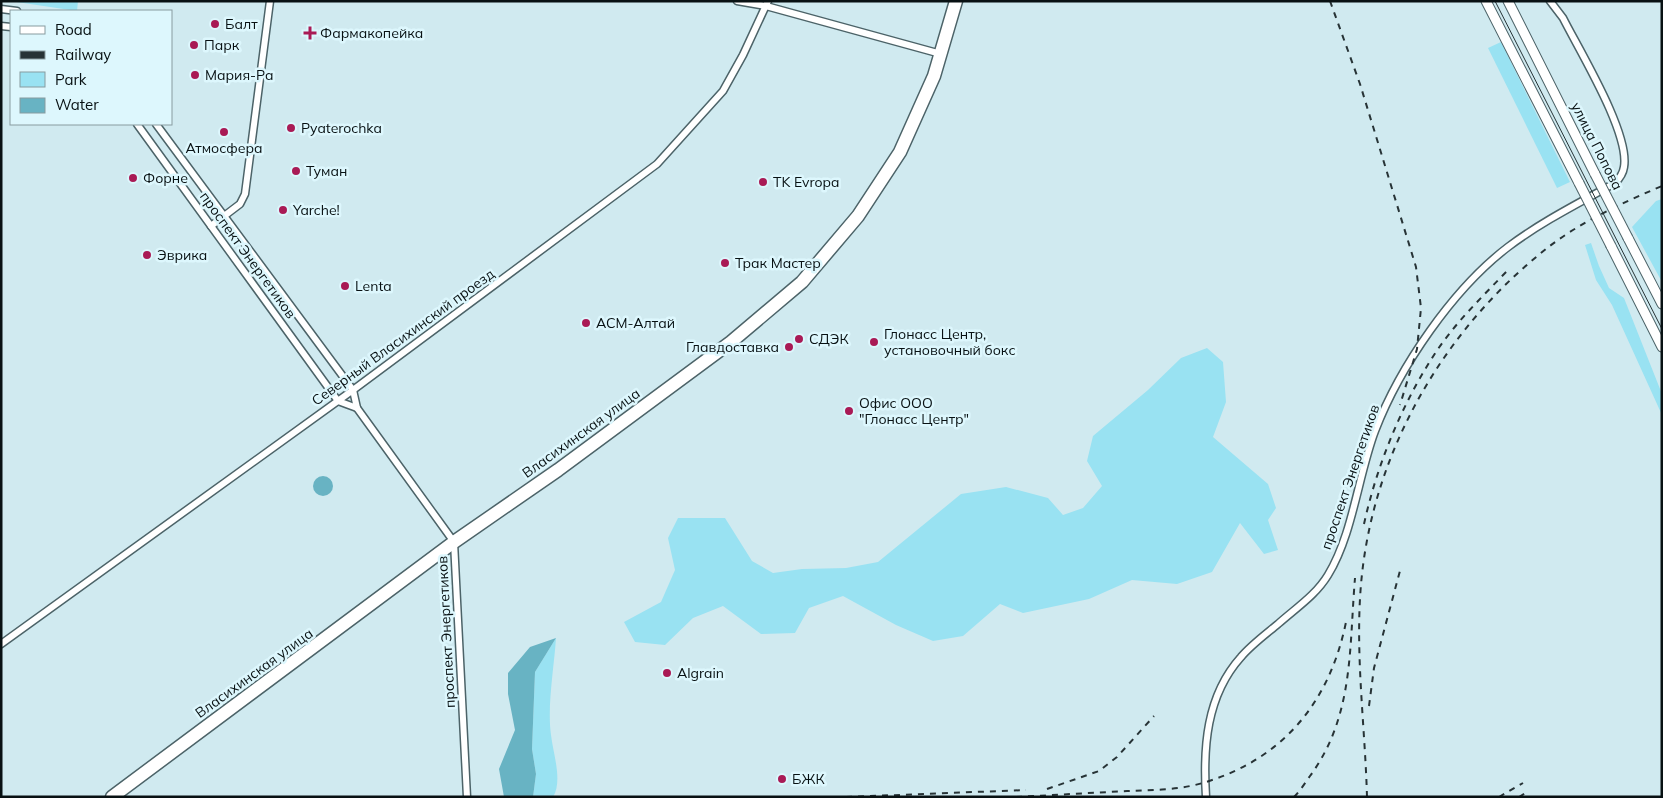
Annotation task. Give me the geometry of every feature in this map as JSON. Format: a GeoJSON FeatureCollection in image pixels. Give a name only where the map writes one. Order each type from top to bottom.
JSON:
{"type":"FeatureCollection","features":[{"type":"Feature","properties":{"kind":"highway","name":"Власихинская улица"},"geometry":{"type":"LineString","coordinates":[[112,797],[454,542],[558,470],[731,342],[802,282],[858,216],[900,152],[924,102],[942,54],[956,1]]}},
{"type":"Feature","properties":{"kind":"main road"},"geometry":{"type":"LineString","coordinates":[[1486,1],[1662,347]]}},
{"type":"Feature","properties":{"kind":"main road","name":"улица Попова"},"geometry":{"type":"LineString","coordinates":[[1508,1],[1662,304]]}},
{"type":"Feature","properties":{"kind":"street"},"geometry":{"type":"LineString","coordinates":[[211,226],[240,204],[245,194],[270,1]]}},
{"type":"Feature","properties":{"kind":"street"},"geometry":{"type":"LineString","coordinates":[[737,1],[767,4],[942,54]]}},
{"type":"Feature","properties":{"kind":"street","name":"проспект Энергетиков"},"geometry":{"type":"LineString","coordinates":[[1206,797],[1204,761],[1208,726],[1213,705],[1240,658],[1301,606],[1328,574],[1344,538],[1376,430],[1390,397],[1417,350],[1482,269],[1508,247],[1540,225],[1615,183],[1622,176],[1625,166],[1621,136],[1563,18],[1550,1]]}},
{"type":"Feature","properties":{"kind":"street","name":"Северный Власихинский проезд"},"geometry":{"type":"LineString","coordinates":[[1,644],[338,401],[657,164],[723,91],[744,55],[767,4]]}},
{"type":"Feature","properties":{"kind":"street","name":"проспект Энергетиков"},"geometry":{"type":"LineString","coordinates":[[138,125],[338,401]]}},
{"type":"Feature","properties":{"kind":"street","name":"проспект Энергетиков"},"geometry":{"type":"LineString","coordinates":[[157,125],[353,390]]}},
{"type":"Feature","properties":{"kind":"street"},"geometry":{"type":"LineString","coordinates":[[353,390],[356,408]]}},
{"type":"Feature","properties":{"kind":"street"},"geometry":{"type":"LineString","coordinates":[[338,401],[356,408]]}},
{"type":"Feature","properties":{"kind":"street","name":"проспект Энергетиков"},"geometry":{"type":"LineString","coordinates":[[356,408],[454,542],[467,797]]}},
{"type":"Feature","properties":{"kind":"green space"},"geometry":{"type":"Polygon","coordinates":[[[10,1],[78,1],[77,10],[10,1]]]}},
{"type":"Feature","properties":{"kind":"green space"},"geometry":{"type":"Polygon","coordinates":[[[1501,42],[1570,182],[1557,188],[1488,48],[1501,42]]]}},
{"type":"Feature","properties":{"kind":"green space"},"geometry":{"type":"Polygon","coordinates":[[[1662,199],[1662,282],[1632,227],[1656,201],[1662,199]]]}},
{"type":"Feature","properties":{"kind":"green space"},"geometry":{"type":"Polygon","coordinates":[[[1591,243],[1609,288],[1624,298],[1662,394],[1662,415],[1612,305],[1596,280],[1585,245],[1591,243]]]}},
{"type":"Feature","properties":{"kind":"green space"},"geometry":{"type":"Polygon","coordinates":[[[1207,348],[1223,362],[1226,402],[1213,437],[1268,484],[1276,508],[1268,520],[1278,550],[1264,554],[1240,523],[1212,572],[1177,584],[1132,580],[1089,599],[1023,613],[1000,604],[963,636],[933,641],[896,625],[843,596],[809,608],[795,633],[761,634],[723,606],[693,618],[665,645],[635,642],[624,622],[661,602],[675,570],[668,538],[678,518],[725,518],[752,561],[773,573],[802,569],[846,568],[878,562],[961,494],[1006,487],[1048,498],[1063,515],[1083,508],[1102,486],[1087,461],[1093,436],[1148,390],[1181,358],[1207,348]]]}},
{"type":"Feature","properties":{"kind":"green space"},"geometry":{"type":"Polygon","coordinates":[[[556,638],[551,687],[550,724],[557,775],[556,790],[553,797],[533,797],[536,774],[532,749],[535,672],[556,638]]]}},
{"type":"Feature","properties":{"kind":"water"},"geometry":{"type":"Polygon","coordinates":[[[323,476],[330,479],[333,486],[330,493],[323,496],[316,493],[313,486],[316,479],[323,476]]]}},
{"type":"Feature","properties":{"kind":"water"},"geometry":{"type":"Polygon","coordinates":[[[556,638],[535,672],[532,749],[536,774],[533,797],[504,797],[499,769],[515,730],[508,694],[508,673],[530,647],[556,638]]]}},
{"type":"Feature","properties":{"kind":"tram line"},"geometry":{"type":"LineString","coordinates":[[1495,1],[1662,329]]}},
{"type":"Feature","properties":{"kind":"railway"},"geometry":{"type":"LineString","coordinates":[[1330,1],[1360,84],[1416,267],[1421,308],[1417,349],[1400,405]]}},
{"type":"Feature","properties":{"kind":"railway"},"geometry":{"type":"LineString","coordinates":[[1367,797],[1359,629],[1362,574],[1370,527],[1383,480],[1400,436],[1422,393],[1448,353],[1477,315],[1510,280],[1546,249],[1573,230],[1617,206],[1662,186]]}},
{"type":"Feature","properties":{"kind":"railway"},"geometry":{"type":"LineString","coordinates":[[1364,524],[1383,458],[1401,415],[1422,374],[1450,333],[1507,271]]}},
{"type":"Feature","properties":{"kind":"railway"},"geometry":{"type":"LineString","coordinates":[[1369,706],[1374,668],[1401,567]]}},
{"type":"Feature","properties":{"kind":"railway"},"geometry":{"type":"LineString","coordinates":[[1294,797],[1324,753],[1335,730],[1342,706],[1350,656],[1355,578]]}},
{"type":"Feature","properties":{"kind":"railway"},"geometry":{"type":"LineString","coordinates":[[1016,797],[1157,790],[1196,785],[1234,771],[1259,758],[1280,742],[1299,723],[1315,701],[1339,651],[1346,622]]}},
{"type":"Feature","properties":{"kind":"railway"},"geometry":{"type":"LineString","coordinates":[[1047,789],[1099,771],[1117,757],[1154,716]]}},
{"type":"Feature","properties":{"kind":"railway"},"geometry":{"type":"LineString","coordinates":[[1499,797],[1523,783]]}},
{"type":"Feature","properties":{"kind":"railway"},"geometry":{"type":"LineString","coordinates":[[846,797],[1026,790]]}},
{"type":"Feature","properties":{"kind":"railway"},"geometry":{"type":"LineString","coordinates":[[1519,797],[1527,792]]}},
{"type":"Feature","properties":{"kind":"place","name":"Балт"},"geometry":{"type":"Point","coordinates":[215,24]}},
{"type":"Feature","properties":{"kind":"place","name":"Фармакопейка"},"geometry":{"type":"Point","coordinates":[310,33]}},
{"type":"Feature","properties":{"kind":"place","name":"Парк"},"geometry":{"type":"Point","coordinates":[194,45]}},
{"type":"Feature","properties":{"kind":"place","name":"Мария-Ра"},"geometry":{"type":"Point","coordinates":[195,75]}},
{"type":"Feature","properties":{"kind":"place","name":"Pyaterochka"},"geometry":{"type":"Point","coordinates":[291,128]}},
{"type":"Feature","properties":{"kind":"place","name":"Атмосфера"},"geometry":{"type":"Point","coordinates":[224,132]}},
{"type":"Feature","properties":{"kind":"place","name":"Туман"},"geometry":{"type":"Point","coordinates":[296,171]}},
{"type":"Feature","properties":{"kind":"place","name":"Форне"},"geometry":{"type":"Point","coordinates":[133,178]}},
{"type":"Feature","properties":{"kind":"place","name":"TK Evropa"},"geometry":{"type":"Point","coordinates":[763,182]}},
{"type":"Feature","properties":{"kind":"place","name":"Yarche!"},"geometry":{"type":"Point","coordinates":[283,210]}},
{"type":"Feature","properties":{"kind":"place","name":"Эврика"},"geometry":{"type":"Point","coordinates":[147,255]}},
{"type":"Feature","properties":{"kind":"place","name":"Трак Мастер"},"geometry":{"type":"Point","coordinates":[725,263]}},
{"type":"Feature","properties":{"kind":"place","name":"Lenta"},"geometry":{"type":"Point","coordinates":[345,286]}},
{"type":"Feature","properties":{"kind":"place","name":"АСМ-Алтай"},"geometry":{"type":"Point","coordinates":[586,323]}},
{"type":"Feature","properties":{"kind":"place","name":"СДЭК"},"geometry":{"type":"Point","coordinates":[799,339]}},
{"type":"Feature","properties":{"kind":"place","name":"Глонасс Центр, установочный бокс"},"geometry":{"type":"Point","coordinates":[874,342]}},
{"type":"Feature","properties":{"kind":"place","name":"Главдоставка"},"geometry":{"type":"Point","coordinates":[789,347]}},
{"type":"Feature","properties":{"kind":"place","name":"Офис ООО \"Глонасс Центр\""},"geometry":{"type":"Point","coordinates":[849,411]}},
{"type":"Feature","properties":{"kind":"place","name":"Algrain"},"geometry":{"type":"Point","coordinates":[667,673]}},
{"type":"Feature","properties":{"kind":"place","name":"БЖК"},"geometry":{"type":"Point","coordinates":[782,779]}}]}
